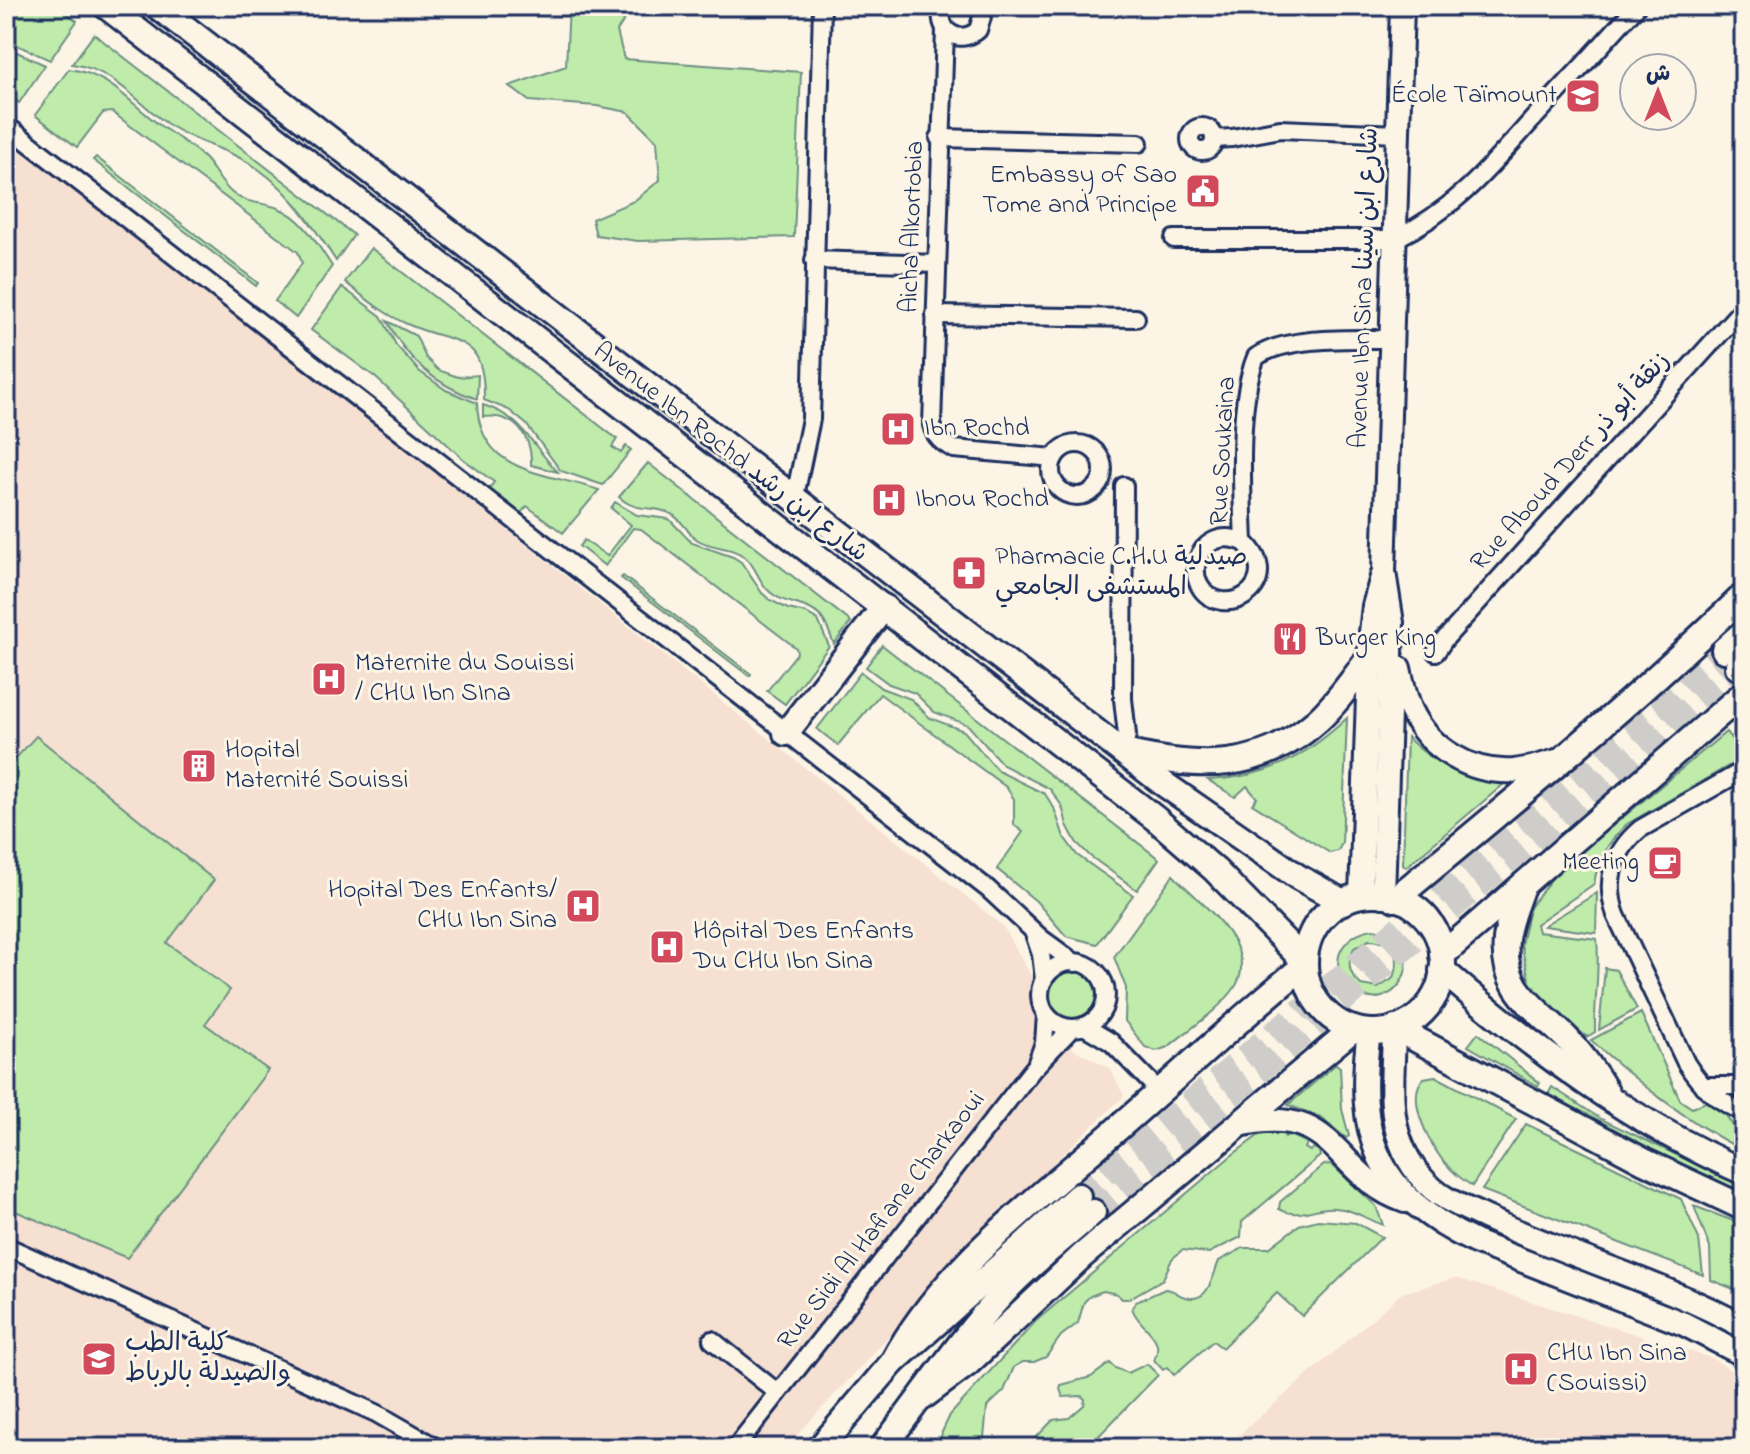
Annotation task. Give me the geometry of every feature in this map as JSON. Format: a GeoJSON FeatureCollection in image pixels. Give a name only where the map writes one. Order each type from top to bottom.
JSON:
{"type":"FeatureCollection","features":[{"type":"Feature","properties":{"kind":"main road","name":"Avenue Ibn Rochd شارع ابن رشد"},"geometry":{"type":"LineString","coordinates":[[106,6],[884,607],[1184,843],[1264,918],[1304,963]]}},
{"type":"Feature","properties":{"kind":"main road","name":"Avenue Ibn Rochd شارع ابن رشد"},"geometry":{"type":"LineString","coordinates":[[157,6],[1122,752],[1298,877],[1370,898]]}},
{"type":"Feature","properties":{"kind":"main road","name":"Avenue Ibn Sina شارع ابن سينا"},"geometry":{"type":"LineString","coordinates":[[1370,898],[1391,640],[1390,606],[1384,572],[1402,6]]}},
{"type":"Feature","properties":{"kind":"main road","name":"Avenue Ibn Sina شارع ابن سينا"},"geometry":{"type":"LineString","coordinates":[[1370,898],[1369,658],[1374,606],[1384,572]]}},
{"type":"Feature","properties":{"kind":"main road"},"geometry":{"type":"LineString","coordinates":[[1370,898],[1423,916],[1436,934],[1442,962],[1435,995],[1428,1007],[1395,1028],[1361,1030],[1336,1022],[1313,998],[1304,963],[1307,946],[1320,920],[1370,898],[1564,759],[1685,653],[1744,595]]}},
{"type":"Feature","properties":{"kind":"main road"},"geometry":{"type":"LineString","coordinates":[[786,733],[884,607]]}},
{"type":"Feature","properties":{"kind":"main road"},"geometry":{"type":"LineString","coordinates":[[1735,660],[1744,632]]}},
{"type":"Feature","properties":{"kind":"main road"},"geometry":{"type":"LineString","coordinates":[[1391,640],[1411,710],[1428,736],[1452,756],[1466,763],[1497,770],[1528,768],[1564,759]]}},
{"type":"Feature","properties":{"kind":"main road"},"geometry":{"type":"LineString","coordinates":[[1122,752],[1172,763],[1198,765],[1229,763],[1267,752],[1286,743],[1318,720],[1369,658]]}},
{"type":"Feature","properties":{"kind":"main road"},"geometry":{"type":"LineString","coordinates":[[1442,962],[1523,884],[1744,693]]}},
{"type":"Feature","properties":{"kind":"main road"},"geometry":{"type":"LineString","coordinates":[[1523,884],[1506,938],[1511,977],[1523,999],[1584,1058],[1610,1099]]}},
{"type":"Feature","properties":{"kind":"main road"},"geometry":{"type":"LineString","coordinates":[[1442,962],[1523,1038],[1610,1099],[1666,1133],[1744,1172]]}},
{"type":"Feature","properties":{"kind":"main road"},"geometry":{"type":"LineString","coordinates":[[820,1448],[893,1362],[920,1317],[953,1278],[1304,963]]}},
{"type":"Feature","properties":{"kind":"main road"},"geometry":{"type":"LineString","coordinates":[[1395,1028],[1644,1161],[1744,1208]]}},
{"type":"Feature","properties":{"kind":"main road"},"geometry":{"type":"LineString","coordinates":[[1395,1028],[1394,1116],[1397,1130],[1408,1158],[1430,1186],[1446,1198],[1533,1239],[1682,1298],[1744,1327]]}},
{"type":"Feature","properties":{"kind":"main road"},"geometry":{"type":"LineString","coordinates":[[920,1399],[967,1364],[1082,1256],[1239,1125],[1361,1030]]}},
{"type":"Feature","properties":{"kind":"main road"},"geometry":{"type":"LineString","coordinates":[[1361,1030],[1370,1133],[1384,1169],[1413,1204]]}},
{"type":"Feature","properties":{"kind":"main road"},"geometry":{"type":"LineString","coordinates":[[1239,1125],[1274,1119],[1312,1128],[1372,1183],[1413,1204],[1450,1230],[1684,1324],[1744,1355]]}},
{"type":"Feature","properties":{"kind":"main road"},"geometry":{"type":"LineString","coordinates":[[882,1448],[953,1350],[1085,1204],[893,1362]]}},
{"type":"Feature","properties":{"kind":"street"},"geometry":{"type":"LineString","coordinates":[[794,501],[811,419],[822,6]]}},
{"type":"Feature","properties":{"kind":"street","name":"Aicha Alkortobia"},"geometry":{"type":"LineString","coordinates":[[944,6],[940,17],[945,29],[939,138],[932,425],[942,442],[954,449],[1054,458]]}},
{"type":"Feature","properties":{"kind":"street"},"geometry":{"type":"LineString","coordinates":[[945,29],[958,37],[972,35],[981,24],[979,6]]}},
{"type":"Feature","properties":{"kind":"street"},"geometry":{"type":"LineString","coordinates":[[1174,239],[1395,239],[1434,217],[1469,190],[1637,6]]}},
{"type":"Feature","properties":{"kind":"street"},"geometry":{"type":"LineString","coordinates":[[6,125],[988,889],[1032,930],[1075,963]]}},
{"type":"Feature","properties":{"kind":"street"},"geometry":{"type":"LineString","coordinates":[[1214,139],[1280,129],[1398,134]]}},
{"type":"Feature","properties":{"kind":"street"},"geometry":{"type":"LineString","coordinates":[[939,138],[1139,143]]}},
{"type":"Feature","properties":{"kind":"street"},"geometry":{"type":"LineString","coordinates":[[814,260],[937,264]]}},
{"type":"Feature","properties":{"kind":"street","name":"Rue Aboud Derr زنقة أبو ذر"},"geometry":{"type":"LineString","coordinates":[[1436,652],[1552,518],[1744,307]]}},
{"type":"Feature","properties":{"kind":"street"},"geometry":{"type":"LineString","coordinates":[[935,315],[1136,318]]}},
{"type":"Feature","properties":{"kind":"street","name":"Rue Soukaina"},"geometry":{"type":"LineString","coordinates":[[1244,542],[1242,495],[1246,391],[1256,357],[1272,349],[1299,344],[1392,339]]}},
{"type":"Feature","properties":{"kind":"street"},"geometry":{"type":"LineString","coordinates":[[1122,752],[1127,735],[1123,699],[1124,486]]}},
{"type":"Feature","properties":{"kind":"street"},"geometry":{"type":"LineString","coordinates":[[1744,770],[1640,829],[1619,851],[1610,879],[1616,915],[1686,1063],[1703,1086],[1729,1106],[1744,1112]]}},
{"type":"Feature","properties":{"kind":"street"},"geometry":{"type":"LineString","coordinates":[[1032,930],[1041,954],[1044,979],[1040,994],[1046,1015],[1044,1043],[1035,1067]]}},
{"type":"Feature","properties":{"kind":"street"},"geometry":{"type":"LineString","coordinates":[[1044,979],[1060,965],[1075,963],[1090,967],[1101,979],[1106,994],[1102,1010],[1098,1017],[1078,1027]]}},
{"type":"Feature","properties":{"kind":"street"},"geometry":{"type":"LineString","coordinates":[[1102,1010],[1119,1050]]}},
{"type":"Feature","properties":{"kind":"street"},"geometry":{"type":"LineString","coordinates":[[1046,1015],[1058,1025],[1078,1027],[1103,1036],[1160,1092]]}},
{"type":"Feature","properties":{"kind":"street","name":"Rue Sidi Al Hafiane Charkaoui"},"geometry":{"type":"LineString","coordinates":[[735,1448],[1035,1067],[1078,1027]]}},
{"type":"Feature","properties":{"kind":"street"},"geometry":{"type":"LineString","coordinates":[[1703,1086],[1744,1086]]}},
{"type":"Feature","properties":{"kind":"street"},"geometry":{"type":"LineString","coordinates":[[6,1246],[376,1413],[437,1448]]}},
{"type":"Feature","properties":{"kind":"street"},"geometry":{"type":"LineString","coordinates":[[712,1340],[778,1393]]}},
{"type":"Feature","properties":{"kind":"shaded area"},"geometry":{"type":"Polygon","coordinates":[[[6,129],[1003,926],[1073,1049],[1110,1068],[1124,1096],[1025,1190],[785,1448],[6,1448],[6,129]]]}},
{"type":"Feature","properties":{"kind":"shaded area","name":"CHU Ibn Sina (Souissi)"},"geometry":{"type":"Polygon","coordinates":[[[1456,1278],[1714,1359],[1744,1380],[1744,1448],[1224,1448],[1402,1293],[1456,1278]]]}},
{"type":"Feature","properties":{"kind":"green space"},"geometry":{"type":"Polygon","coordinates":[[[6,6],[58,6],[77,21],[50,60],[6,40],[6,6]]]}},
{"type":"Feature","properties":{"kind":"green space"},"geometry":{"type":"Polygon","coordinates":[[[569,6],[633,6],[617,31],[624,59],[801,72],[794,237],[638,241],[596,235],[592,219],[634,201],[660,180],[657,141],[628,112],[597,106],[529,101],[509,86],[566,66],[569,6]]]}},
{"type":"Feature","properties":{"kind":"green space"},"geometry":{"type":"Polygon","coordinates":[[[94,34],[354,235],[336,261],[305,215],[267,176],[236,156],[177,130],[101,73],[72,64],[94,34]]]}},
{"type":"Feature","properties":{"kind":"green space"},"geometry":{"type":"Polygon","coordinates":[[[6,47],[45,65],[19,103],[6,92],[6,47]]]}},
{"type":"Feature","properties":{"kind":"green space"},"geometry":{"type":"Polygon","coordinates":[[[69,69],[108,83],[200,154],[232,193],[287,212],[303,225],[332,266],[296,318],[275,301],[302,263],[298,252],[112,112],[103,113],[77,147],[35,115],[69,69]]]}},
{"type":"Feature","properties":{"kind":"green space"},"geometry":{"type":"Polygon","coordinates":[[[96,157],[258,283],[256,286],[93,160],[96,157]]]}},
{"type":"Feature","properties":{"kind":"green space"},"geometry":{"type":"Polygon","coordinates":[[[371,248],[617,439],[612,447],[621,453],[626,446],[631,450],[603,485],[561,471],[526,424],[509,410],[484,400],[483,378],[473,351],[464,344],[399,320],[345,282],[371,248]]]}},
{"type":"Feature","properties":{"kind":"green space"},"geometry":{"type":"Polygon","coordinates":[[[342,287],[381,316],[396,345],[419,371],[446,390],[477,403],[481,427],[490,444],[503,457],[538,474],[599,490],[563,533],[527,506],[521,513],[489,489],[494,482],[462,458],[375,377],[311,330],[342,287]]]}},
{"type":"Feature","properties":{"kind":"green space"},"geometry":{"type":"Polygon","coordinates":[[[387,321],[416,336],[426,358],[438,370],[458,377],[478,375],[477,399],[448,386],[424,369],[404,348],[387,321]]]}},
{"type":"Feature","properties":{"kind":"green space"},"geometry":{"type":"Polygon","coordinates":[[[483,405],[497,410],[517,424],[558,472],[531,465],[528,444],[519,428],[504,419],[483,417],[483,405]]]}},
{"type":"Feature","properties":{"kind":"green space"},"geometry":{"type":"Polygon","coordinates":[[[648,463],[851,622],[834,644],[820,616],[770,592],[745,557],[698,540],[671,514],[639,507],[619,497],[648,463]]]}},
{"type":"Feature","properties":{"kind":"green space"},"geometry":{"type":"Polygon","coordinates":[[[615,502],[637,515],[669,519],[692,543],[741,562],[770,600],[818,620],[829,646],[785,704],[767,691],[797,653],[796,648],[641,529],[633,528],[605,566],[579,546],[584,540],[607,556],[631,525],[611,508],[615,502]]]}},
{"type":"Feature","properties":{"kind":"green space"},"geometry":{"type":"Polygon","coordinates":[[[623,576],[751,674],[749,676],[621,578],[623,576]]]}},
{"type":"Feature","properties":{"kind":"green space"},"geometry":{"type":"Polygon","coordinates":[[[882,645],[1159,859],[1137,890],[1076,842],[1062,806],[1050,789],[1003,765],[968,725],[934,712],[915,693],[889,684],[866,667],[882,645]]]}},
{"type":"Feature","properties":{"kind":"green space"},"geometry":{"type":"Polygon","coordinates":[[[861,672],[881,688],[911,699],[930,718],[964,731],[998,771],[1045,794],[1054,808],[1064,837],[1077,855],[1133,895],[1097,944],[1066,936],[1036,901],[997,869],[1023,832],[1014,825],[1014,799],[1006,787],[880,694],[838,745],[817,729],[861,672]]]}},
{"type":"Feature","properties":{"kind":"green space"},"geometry":{"type":"Polygon","coordinates":[[[1347,718],[1342,843],[1338,851],[1330,853],[1252,804],[1257,798],[1247,786],[1235,797],[1208,780],[1249,775],[1284,763],[1316,744],[1347,718]]]}},
{"type":"Feature","properties":{"kind":"green space"},"geometry":{"type":"Polygon","coordinates":[[[1726,732],[1744,757],[1627,824],[1605,851],[1594,884],[1536,924],[1538,932],[1597,939],[1595,1032],[1587,1037],[1545,1003],[1530,983],[1521,945],[1529,908],[1557,872],[1726,732]]]}},
{"type":"Feature","properties":{"kind":"green space"},"geometry":{"type":"Polygon","coordinates":[[[36,736],[214,880],[167,943],[230,990],[205,1024],[268,1070],[127,1258],[6,1207],[6,769],[36,736]]]}},
{"type":"Feature","properties":{"kind":"green space"},"geometry":{"type":"Polygon","coordinates":[[[1407,737],[1428,756],[1451,770],[1504,784],[1406,867],[1403,864],[1407,737]]]}},
{"type":"Feature","properties":{"kind":"green space"},"geometry":{"type":"Polygon","coordinates":[[[1173,875],[1224,927],[1240,959],[1240,974],[1233,990],[1219,1005],[1168,1047],[1156,1051],[1145,1047],[1125,1021],[1126,988],[1114,957],[1173,875]]]}},
{"type":"Feature","properties":{"kind":"green space"},"geometry":{"type":"Polygon","coordinates":[[[1597,893],[1596,933],[1544,926],[1546,924],[1597,893]]]}},
{"type":"Feature","properties":{"kind":"green space"},"geometry":{"type":"Polygon","coordinates":[[[1373,929],[1391,935],[1402,946],[1406,959],[1405,973],[1398,986],[1388,995],[1374,998],[1358,994],[1342,979],[1339,967],[1341,951],[1350,939],[1373,929]],[[1369,940],[1354,948],[1350,963],[1351,972],[1361,985],[1378,988],[1392,979],[1397,964],[1390,947],[1369,940]]]}},
{"type":"Feature","properties":{"kind":"green space"},"geometry":{"type":"Polygon","coordinates":[[[1605,968],[1616,970],[1637,1009],[1599,1030],[1605,968]]]}},
{"type":"Feature","properties":{"kind":"green space"},"geometry":{"type":"Polygon","coordinates":[[[1072,970],[1089,977],[1096,994],[1089,1011],[1072,1018],[1055,1011],[1048,994],[1055,977],[1072,970]]]}},
{"type":"Feature","properties":{"kind":"green space"},"geometry":{"type":"Polygon","coordinates":[[[1641,1013],[1680,1100],[1692,1108],[1710,1100],[1730,1122],[1740,1149],[1662,1099],[1591,1040],[1641,1013]]]}},
{"type":"Feature","properties":{"kind":"green space"},"geometry":{"type":"Polygon","coordinates":[[[1478,1033],[1540,1083],[1538,1086],[1468,1046],[1478,1033]]]}},
{"type":"Feature","properties":{"kind":"green space"},"geometry":{"type":"Polygon","coordinates":[[[1336,1064],[1340,1067],[1342,1109],[1349,1136],[1346,1138],[1320,1117],[1288,1105],[1336,1064]]]}},
{"type":"Feature","properties":{"kind":"green space"},"geometry":{"type":"Polygon","coordinates":[[[1435,1076],[1516,1119],[1472,1186],[1441,1157],[1422,1123],[1418,1110],[1419,1087],[1424,1078],[1435,1076]]]}},
{"type":"Feature","properties":{"kind":"green space"},"geometry":{"type":"Polygon","coordinates":[[[1552,1087],[1601,1119],[1744,1187],[1744,1196],[1598,1125],[1547,1096],[1552,1087]]]}},
{"type":"Feature","properties":{"kind":"green space"},"geometry":{"type":"Polygon","coordinates":[[[1526,1124],[1681,1199],[1699,1239],[1703,1275],[1482,1190],[1526,1124]]]}},
{"type":"Feature","properties":{"kind":"green space"},"geometry":{"type":"Polygon","coordinates":[[[1274,1131],[1307,1143],[1305,1148],[1310,1151],[1314,1148],[1320,1156],[1242,1222],[1241,1237],[1209,1253],[1182,1250],[1172,1259],[1163,1279],[1128,1299],[1103,1291],[1090,1296],[1084,1302],[1078,1323],[1061,1336],[1046,1357],[1014,1367],[1004,1391],[987,1407],[983,1448],[939,1448],[950,1415],[1036,1321],[1231,1156],[1259,1135],[1274,1131]]]}},
{"type":"Feature","properties":{"kind":"green space"},"geometry":{"type":"Polygon","coordinates":[[[1331,1164],[1376,1206],[1383,1225],[1342,1209],[1293,1213],[1279,1209],[1280,1202],[1324,1165],[1331,1164]]]}},
{"type":"Feature","properties":{"kind":"green space"},"geometry":{"type":"Polygon","coordinates":[[[1694,1206],[1744,1225],[1744,1293],[1711,1280],[1710,1248],[1694,1206]]]}},
{"type":"Feature","properties":{"kind":"green space"},"geometry":{"type":"Polygon","coordinates":[[[1318,1220],[1356,1223],[1382,1237],[1302,1316],[1277,1293],[1222,1348],[1213,1341],[1174,1375],[1167,1367],[1163,1370],[1154,1360],[1157,1345],[1154,1338],[1132,1308],[1136,1302],[1165,1289],[1182,1296],[1198,1297],[1208,1288],[1219,1261],[1243,1248],[1269,1248],[1299,1225],[1318,1220]]]}},
{"type":"Feature","properties":{"kind":"green space"},"geometry":{"type":"Polygon","coordinates":[[[1110,1363],[1128,1373],[1147,1364],[1158,1375],[1087,1448],[1026,1448],[1053,1420],[1069,1418],[1084,1405],[1085,1399],[1081,1396],[1063,1397],[1061,1385],[1091,1377],[1110,1363]]]}},
{"type":"Feature","properties":{"kind":"tunnel"},"geometry":{"type":"LineString","coordinates":[[1078,1196],[1373,950],[1724,650]]}},
{"type":"Feature","properties":{"kind":"tunnel"},"geometry":{"type":"LineString","coordinates":[[1093,1212],[1738,667]]}},
{"type":"Feature","properties":{"kind":"place","name":"École Taïmount"},"geometry":{"type":"Point","coordinates":[1583,96]}},
{"type":"Feature","properties":{"kind":"place","name":"Embassy of Sao Tome and Principe"},"geometry":{"type":"Point","coordinates":[1203,191]}},
{"type":"Feature","properties":{"kind":"place","name":"Ibn Rochd"},"geometry":{"type":"Point","coordinates":[898,429]}},
{"type":"Feature","properties":{"kind":"place","name":"Ibnou Rochd"},"geometry":{"type":"Point","coordinates":[889,500]}},
{"type":"Feature","properties":{"kind":"place","name":"Pharmacie C.H.U صيدلية المستشفى الجامعي"},"geometry":{"type":"Point","coordinates":[969,573]}},
{"type":"Feature","properties":{"kind":"place","name":"Burger King"},"geometry":{"type":"Point","coordinates":[1290,639]}},
{"type":"Feature","properties":{"kind":"place","name":"Maternite du Souissi / CHU Ibn SIna"},"geometry":{"type":"Point","coordinates":[329,679]}},
{"type":"Feature","properties":{"kind":"place","name":"Hopital Maternité Souissi"},"geometry":{"type":"Point","coordinates":[199,766]}},
{"type":"Feature","properties":{"kind":"place","name":"Meeting"},"geometry":{"type":"Point","coordinates":[1665,863]}},
{"type":"Feature","properties":{"kind":"place","name":"Hopital Des Enfants/ CHU Ibn Sina"},"geometry":{"type":"Point","coordinates":[583,906]}},
{"type":"Feature","properties":{"kind":"place","name":"Hôpital Des Enfants Du CHU Ibn Sina"},"geometry":{"type":"Point","coordinates":[667,947]}},
{"type":"Feature","properties":{"kind":"place","name":"كلية الطب والصيدلة بالرباط"},"geometry":{"type":"Point","coordinates":[99,1359]}},
{"type":"Feature","properties":{"kind":"place","name":"CHU Ibn Sina (Souissi)"},"geometry":{"type":"Point","coordinates":[1521,1369]}}]}
